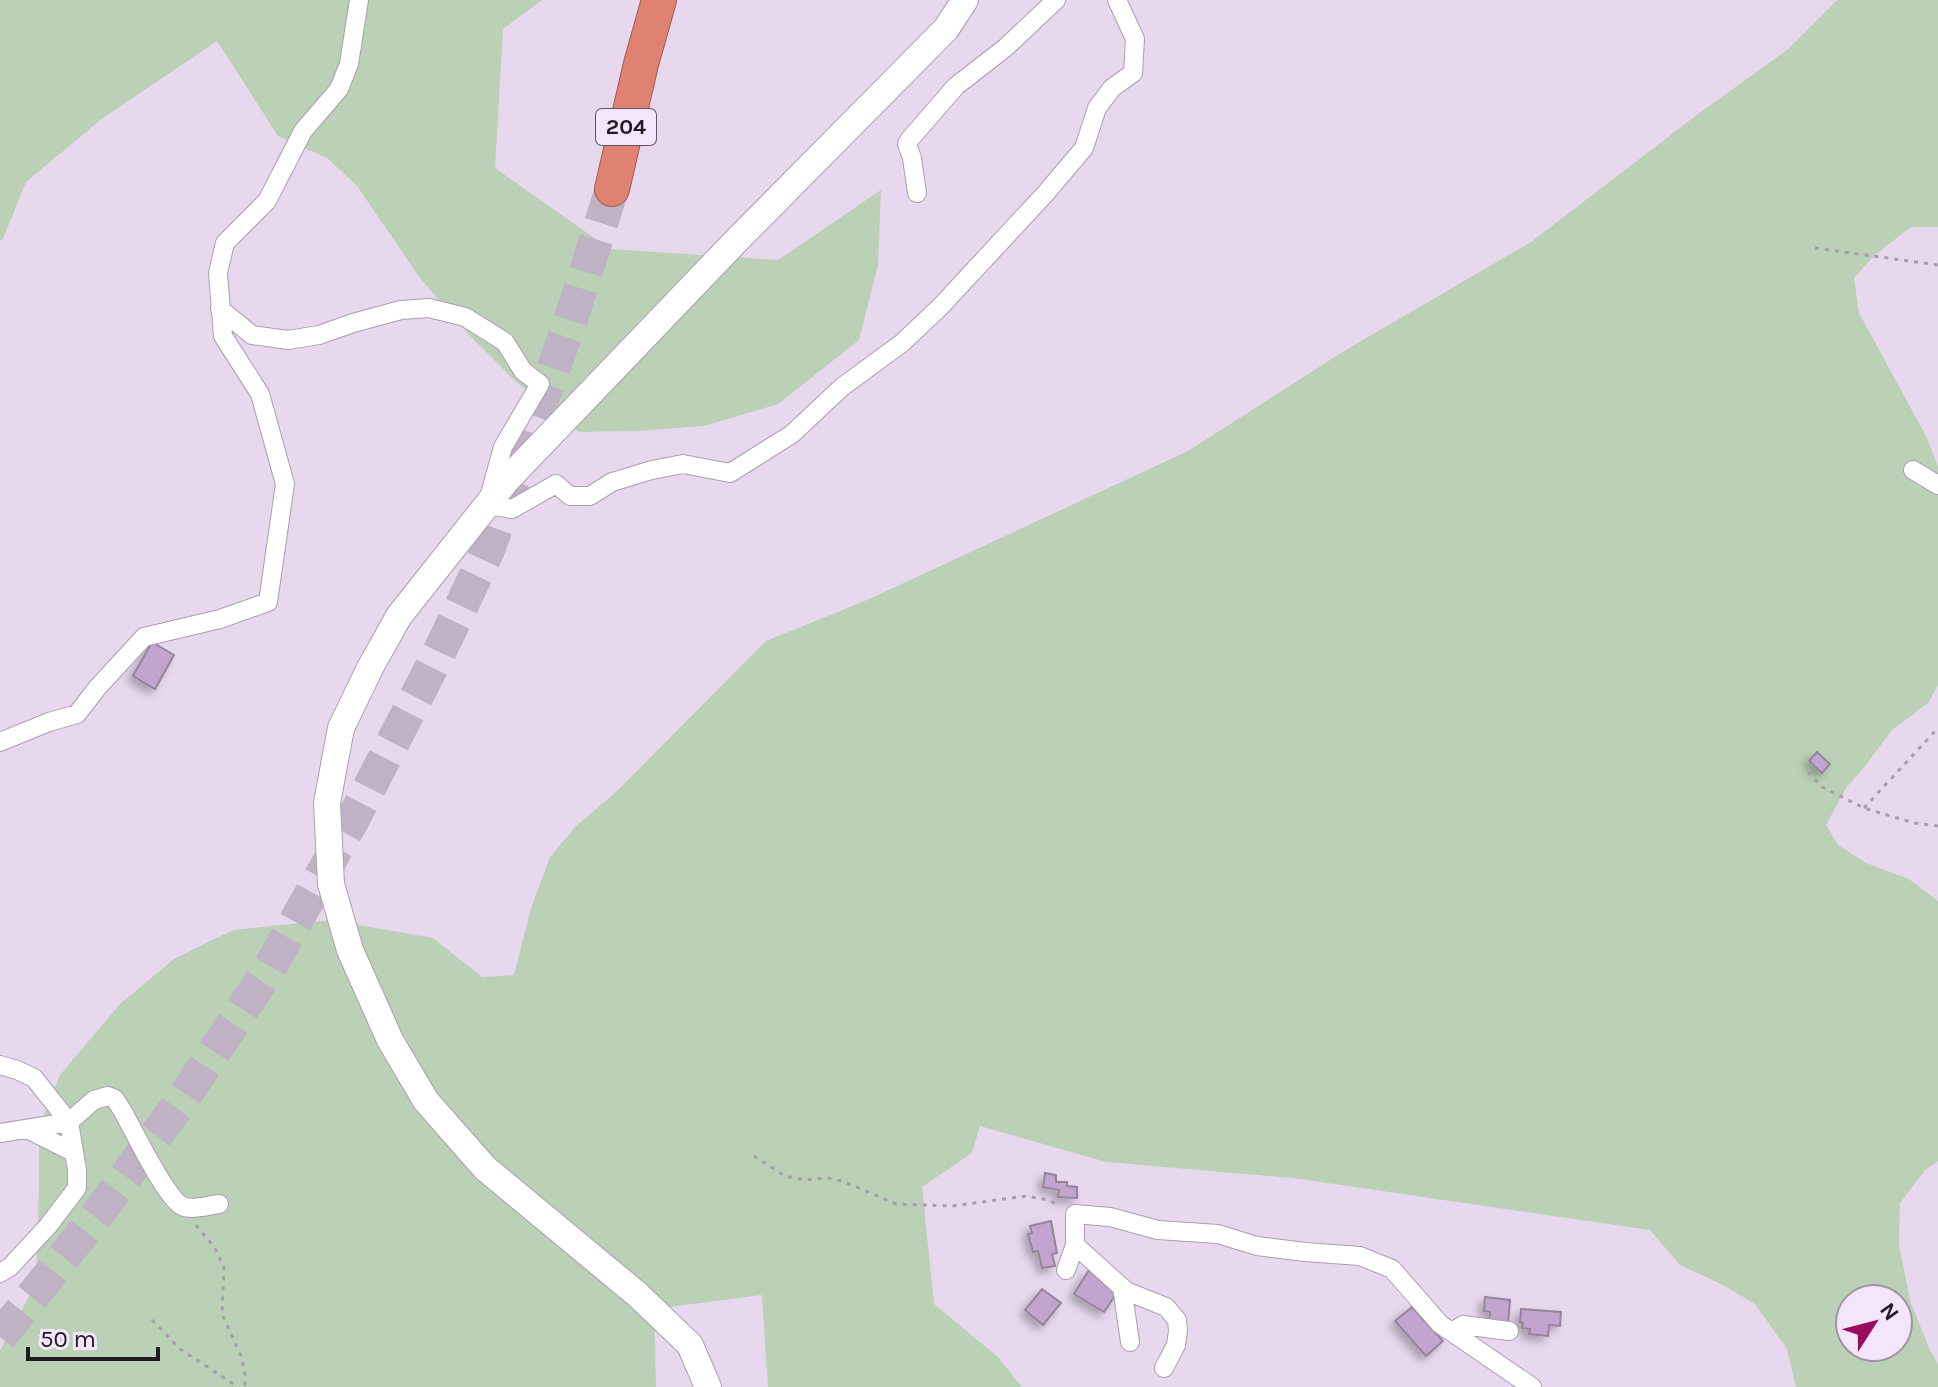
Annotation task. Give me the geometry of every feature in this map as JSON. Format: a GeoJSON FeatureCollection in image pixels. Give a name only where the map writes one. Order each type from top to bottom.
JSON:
{"type":"FeatureCollection","features":[{"type":"Feature","properties":{"kind":"highway"},"geometry":{"type":"LineString","coordinates":[[641,64],[643,0]]}},
{"type":"Feature","properties":{"kind":"highway"},"geometry":{"type":"LineString","coordinates":[[641,64],[659,0]]}},
{"type":"Feature","properties":{"kind":"highway","name":"204"},"geometry":{"type":"LineString","coordinates":[[612,189],[641,64]]}},
{"type":"Feature","properties":{"kind":"street"},"geometry":{"type":"LineString","coordinates":[[0,742],[77,714],[144,637],[220,619],[268,602],[285,484],[260,394],[223,336],[218,273],[225,243],[267,201],[303,131],[339,89],[349,64],[359,0]]}},
{"type":"Feature","properties":{"kind":"street"},"geometry":{"type":"LineString","coordinates":[[708,1387],[690,1345],[638,1295],[485,1168],[426,1101],[390,1040],[350,950],[331,884],[327,803],[341,728],[371,666],[399,616],[506,481],[736,241],[946,29],[965,0]]}},
{"type":"Feature","properties":{"kind":"street"},"geometry":{"type":"LineString","coordinates":[[917,193],[907,144],[910,139],[956,86],[1005,48],[1056,0]]}},
{"type":"Feature","properties":{"kind":"street"},"geometry":{"type":"LineString","coordinates":[[487,505],[512,509],[556,484],[570,496],[590,496],[612,482],[683,464],[730,473],[792,434],[842,387],[902,343],[941,306],[1084,148],[1097,108],[1112,88],[1133,73],[1135,39],[1117,0]]}},
{"type":"Feature","properties":{"kind":"street"},"geometry":{"type":"LineString","coordinates":[[220,309],[252,335],[288,340],[319,335],[401,310],[429,308],[465,317],[505,342],[523,371],[540,384],[503,447],[487,505]]}},
{"type":"Feature","properties":{"kind":"street"},"geometry":{"type":"LineString","coordinates":[[1913,470],[1938,485]]}},
{"type":"Feature","properties":{"kind":"street"},"geometry":{"type":"LineString","coordinates":[[0,1065],[34,1078],[69,1122],[77,1170],[77,1188],[48,1226],[10,1267],[0,1273]]}},
{"type":"Feature","properties":{"kind":"street"},"geometry":{"type":"LineString","coordinates":[[0,1133],[69,1122],[94,1100],[108,1096],[115,1099],[163,1186],[181,1206],[190,1208],[219,1204]]}},
{"type":"Feature","properties":{"kind":"street"},"geometry":{"type":"LineString","coordinates":[[27,1129],[73,1152]]}},
{"type":"Feature","properties":{"kind":"street"},"geometry":{"type":"LineString","coordinates":[[1066,1270],[1075,1245],[1075,1214],[1110,1217],[1158,1230],[1218,1234],[1257,1246],[1360,1256],[1392,1269],[1440,1324],[1532,1387]]}},
{"type":"Feature","properties":{"kind":"street"},"geometry":{"type":"LineString","coordinates":[[1075,1245],[1126,1291],[1166,1307],[1177,1320],[1176,1345],[1164,1368]]}},
{"type":"Feature","properties":{"kind":"street"},"geometry":{"type":"LineString","coordinates":[[1122,1287],[1130,1342]]}},
{"type":"Feature","properties":{"kind":"street"},"geometry":{"type":"LineString","coordinates":[[1452,1332],[1463,1325],[1509,1331]]}},
{"type":"Feature","properties":{"kind":"path"},"geometry":{"type":"LineString","coordinates":[[1815,248],[1938,265]]}},
{"type":"Feature","properties":{"kind":"path"},"geometry":{"type":"LineString","coordinates":[[1864,808],[1938,728]]}},
{"type":"Feature","properties":{"kind":"path"},"geometry":{"type":"LineString","coordinates":[[1808,772],[1822,787],[1864,808],[1914,823],[1938,826]]}},
{"type":"Feature","properties":{"kind":"path"},"geometry":{"type":"LineString","coordinates":[[754,1156],[785,1176],[842,1181],[896,1204],[952,1206],[1026,1196],[1049,1200],[1075,1214]]}},
{"type":"Feature","properties":{"kind":"path"},"geometry":{"type":"LineString","coordinates":[[152,1320],[180,1349],[239,1387],[245,1385],[241,1356],[222,1314],[224,1268],[215,1248],[181,1206]]}},
{"type":"Feature","properties":{"kind":"green space"},"geometry":{"type":"Polygon","coordinates":[[[0,0],[542,0],[503,29],[495,168],[610,249],[778,260],[881,190],[878,265],[859,340],[778,404],[704,426],[579,432],[516,382],[469,335],[420,278],[357,186],[327,158],[278,136],[217,41],[103,118],[26,182],[0,240],[0,0]]]}},
{"type":"Feature","properties":{"kind":"green space"},"geometry":{"type":"Polygon","coordinates":[[[1837,0],[1938,0],[1938,227],[1911,227],[1875,255],[1854,278],[1859,313],[1926,436],[1938,466],[1938,685],[1928,703],[1892,730],[1846,788],[1826,825],[1838,845],[1866,863],[1909,879],[1938,901],[1938,1161],[1925,1170],[1900,1203],[1899,1245],[1907,1283],[1834,1283],[1834,1363],[1914,1363],[1914,1310],[1938,1364],[1938,1387],[1796,1387],[1787,1349],[1755,1304],[1680,1265],[1650,1230],[1293,1178],[1106,1162],[980,1126],[972,1153],[922,1187],[934,1304],[998,1357],[1022,1387],[768,1387],[762,1295],[654,1309],[656,1387],[0,1387],[0,1351],[36,1283],[39,1127],[60,1075],[120,1004],[174,959],[233,930],[330,920],[433,938],[482,977],[514,975],[531,908],[550,857],[575,827],[617,791],[766,641],[867,600],[1188,451],[1344,351],[1531,242],[1787,50],[1837,0]]]}},
{"type":"Feature","properties":{"kind":"building"},"geometry":{"type":"Polygon","coordinates":[[[152,642],[174,655],[155,689],[133,676],[152,642]]]}},
{"type":"Feature","properties":{"kind":"building"},"geometry":{"type":"Polygon","coordinates":[[[1817,752],[1830,764],[1822,773],[1809,761],[1817,752]]]}},
{"type":"Feature","properties":{"kind":"building"},"geometry":{"type":"Polygon","coordinates":[[[1045,1173],[1056,1175],[1056,1182],[1067,1182],[1067,1186],[1077,1187],[1077,1198],[1058,1197],[1059,1190],[1043,1187],[1045,1173]]]}},
{"type":"Feature","properties":{"kind":"building"},"geometry":{"type":"Polygon","coordinates":[[[1051,1221],[1057,1253],[1052,1254],[1055,1266],[1042,1268],[1038,1251],[1033,1252],[1028,1234],[1032,1233],[1030,1226],[1051,1221]]]}},
{"type":"Feature","properties":{"kind":"building"},"geometry":{"type":"Polygon","coordinates":[[[1089,1270],[1116,1294],[1104,1312],[1074,1294],[1089,1270]]]}},
{"type":"Feature","properties":{"kind":"building"},"geometry":{"type":"Polygon","coordinates":[[[1042,1289],[1061,1303],[1043,1325],[1025,1310],[1042,1289]]]}},
{"type":"Feature","properties":{"kind":"building"},"geometry":{"type":"Polygon","coordinates":[[[1485,1297],[1510,1300],[1508,1325],[1489,1323],[1490,1312],[1484,1311],[1485,1297]]]}},
{"type":"Feature","properties":{"kind":"building"},"geometry":{"type":"Polygon","coordinates":[[[1412,1307],[1443,1341],[1426,1356],[1395,1321],[1412,1307]]]}},
{"type":"Feature","properties":{"kind":"building"},"geometry":{"type":"Polygon","coordinates":[[[1521,1309],[1561,1312],[1560,1326],[1549,1325],[1548,1336],[1529,1334],[1530,1329],[1522,1328],[1523,1323],[1520,1322],[1521,1309]]]}},
{"type":"Feature","properties":{"kind":"tunnel"},"geometry":{"type":"LineString","coordinates":[[0,1337],[97,1215],[182,1100],[269,969],[353,819],[437,657],[488,550],[570,322],[612,189]]}}]}
